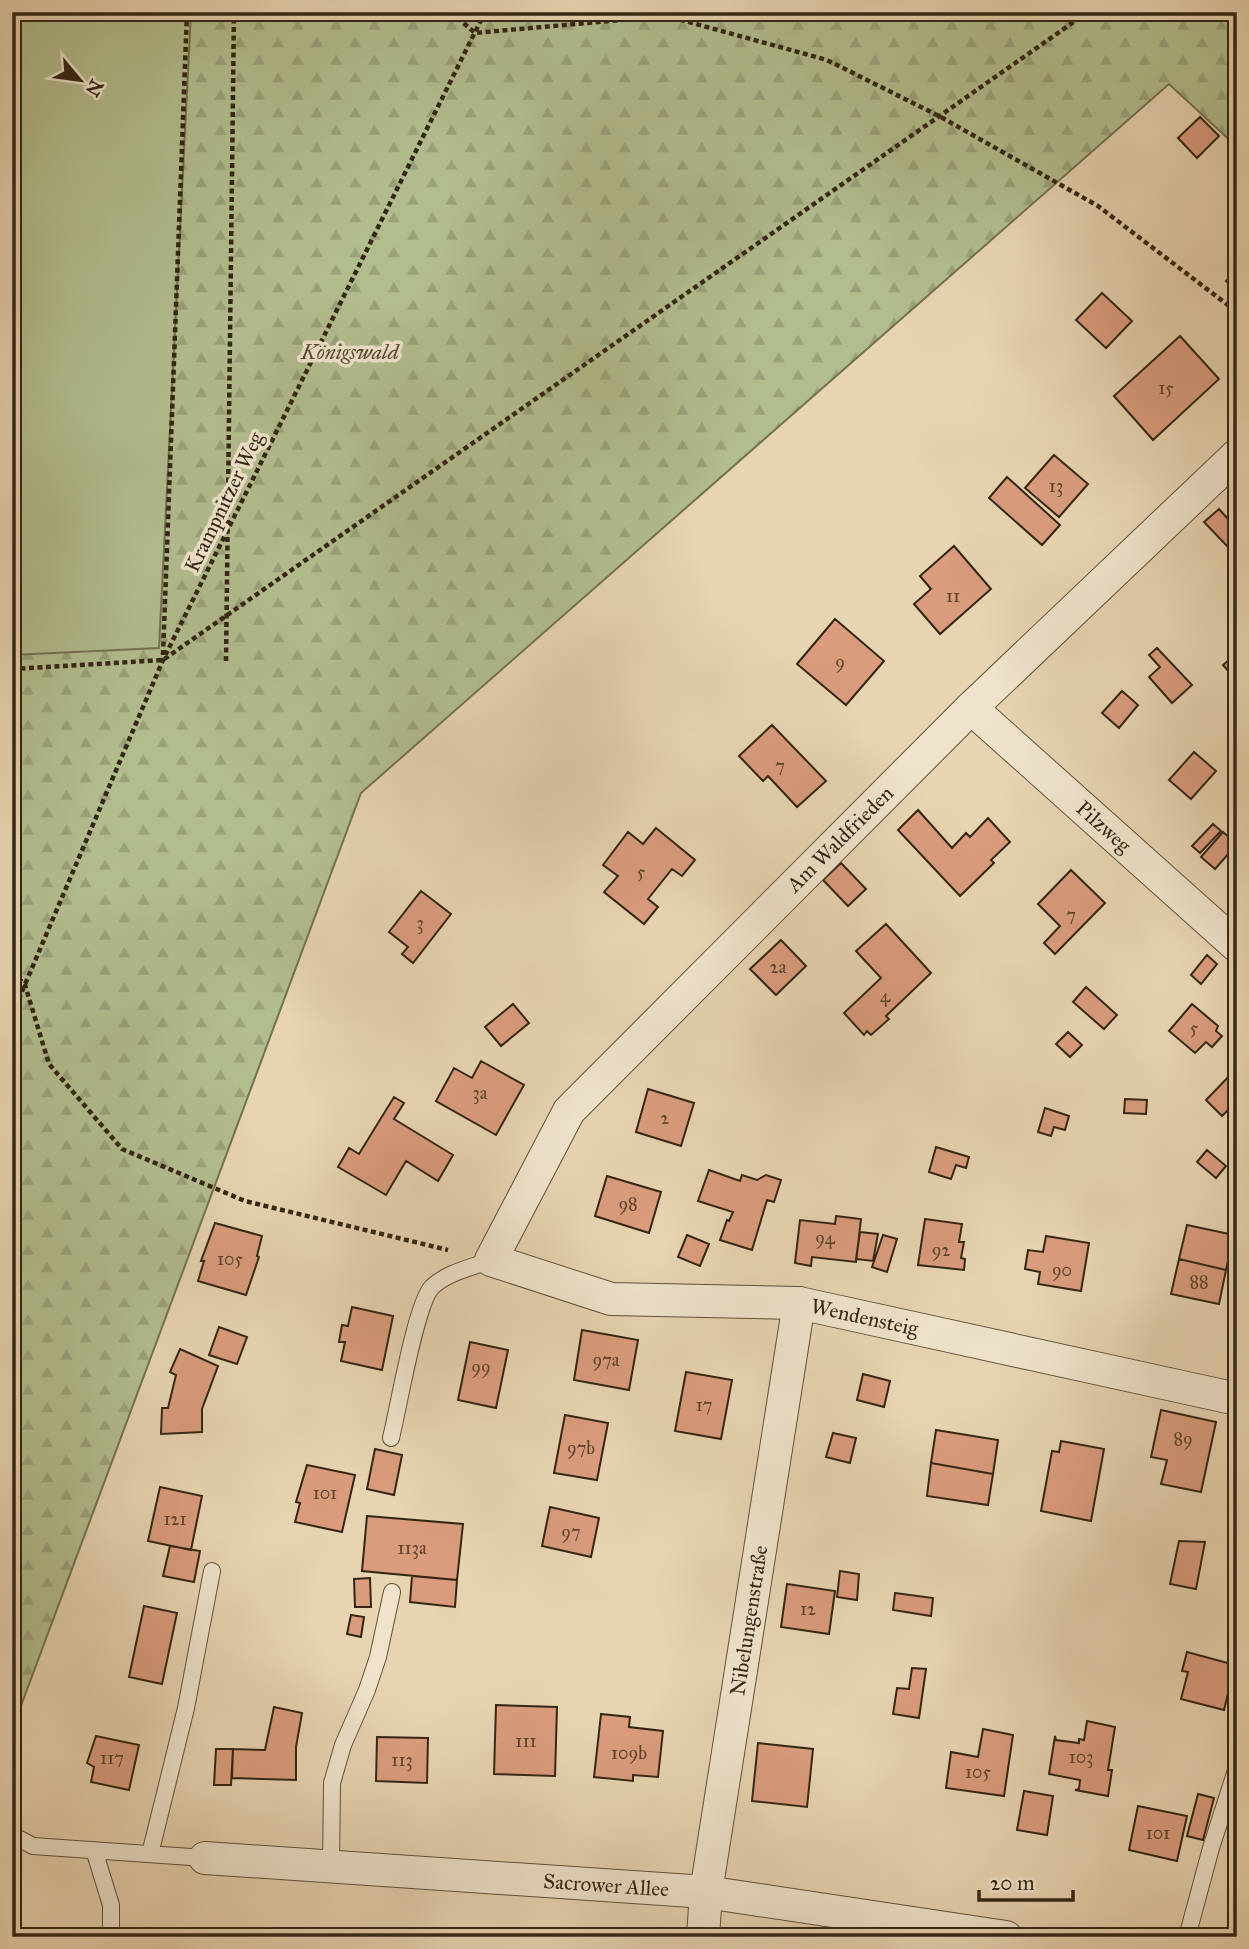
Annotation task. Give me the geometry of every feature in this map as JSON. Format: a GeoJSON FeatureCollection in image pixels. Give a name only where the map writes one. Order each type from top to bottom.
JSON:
{"type":"FeatureCollection","features":[{"type":"Feature","properties":{"kind":"street","name":"Am Waldfrieden"},"geometry":{"type":"LineString","coordinates":[[491,1260],[569,1111],[971,708],[1237,455]]}},
{"type":"Feature","properties":{"kind":"street","name":"Pilzweg"},"geometry":{"type":"LineString","coordinates":[[971,708],[1237,946]]}},
{"type":"Feature","properties":{"kind":"street","name":"Wendensteig"},"geometry":{"type":"LineString","coordinates":[[491,1260],[611,1299],[799,1303],[1237,1399]]}},
{"type":"Feature","properties":{"kind":"street","name":"Nibelungenstraße"},"geometry":{"type":"LineString","coordinates":[[703,1937],[706,1892],[799,1303]]}},
{"type":"Feature","properties":{"kind":"street","name":"Sacrower Allee"},"geometry":{"type":"LineString","coordinates":[[205,1858],[706,1892],[1006,1937]]}},
{"type":"Feature","properties":{"kind":"lane"},"geometry":{"type":"LineString","coordinates":[[391,1438],[420,1311],[430,1290],[444,1278],[491,1260]]}},
{"type":"Feature","properties":{"kind":"lane"},"geometry":{"type":"LineString","coordinates":[[150,1854],[186,1707],[212,1571]]}},
{"type":"Feature","properties":{"kind":"lane"},"geometry":{"type":"LineString","coordinates":[[331,1866],[332,1783],[343,1745],[378,1657],[391,1592]]}},
{"type":"Feature","properties":{"kind":"lane"},"geometry":{"type":"LineString","coordinates":[[1187,1937],[1211,1847],[1237,1767]]}},
{"type":"Feature","properties":{"kind":"lane"},"geometry":{"type":"LineString","coordinates":[[12,1835],[33,1846],[205,1858]]}},
{"type":"Feature","properties":{"kind":"lane"},"geometry":{"type":"LineString","coordinates":[[94,1850],[111,1905],[111,1937]]}},
{"type":"Feature","properties":{"kind":"path"},"geometry":{"type":"LineString","coordinates":[[163,660],[187,12]]}},
{"type":"Feature","properties":{"kind":"path"},"geometry":{"type":"LineString","coordinates":[[226,661],[234,12]]}},
{"type":"Feature","properties":{"kind":"path"},"geometry":{"type":"LineString","coordinates":[[451,12],[475,33],[667,16],[827,60],[939,116],[1098,206],[1237,312]]}},
{"type":"Feature","properties":{"kind":"path","name":"Krampnitzer Weg"},"geometry":{"type":"LineString","coordinates":[[12,1015],[163,660],[485,12]]}},
{"type":"Feature","properties":{"kind":"path"},"geometry":{"type":"LineString","coordinates":[[12,669],[163,660],[1088,12]]}},
{"type":"Feature","properties":{"kind":"path"},"geometry":{"type":"LineString","coordinates":[[12,972],[26,985],[48,1064],[122,1149],[245,1201],[491,1260]]}},
{"type":"Feature","properties":{"kind":"green space","name":"Königswald"},"geometry":{"type":"Polygon","coordinates":[[[12,12],[1237,12],[1237,147],[1169,84],[361,793],[12,1730],[12,12]]]}},
{"type":"Feature","properties":{"kind":"green space"},"geometry":{"type":"Polygon","coordinates":[[[12,12],[191,12],[159,648],[12,655],[12,12]]]}},
{"type":"Feature","properties":{"kind":"building"},"geometry":{"type":"Polygon","coordinates":[[[1200,117],[1219,136],[1197,158],[1178,138],[1200,117]]]}},
{"type":"Feature","properties":{"kind":"building"},"geometry":{"type":"Polygon","coordinates":[[[1237,271],[1237,292],[1226,281],[1237,271]]]}},
{"type":"Feature","properties":{"kind":"building"},"geometry":{"type":"Polygon","coordinates":[[[1102,293],[1132,321],[1106,348],[1076,320],[1102,293]]]}},
{"type":"Feature","properties":{"kind":"building"},"geometry":{"type":"Polygon","coordinates":[[[1180,336],[1219,379],[1153,440],[1114,396],[1180,336]]]}},
{"type":"Feature","properties":{"kind":"building"},"geometry":{"type":"Polygon","coordinates":[[[1054,455],[1088,484],[1059,517],[1025,488],[1054,455]]]}},
{"type":"Feature","properties":{"kind":"building"},"geometry":{"type":"Polygon","coordinates":[[[1007,477],[1060,525],[1042,545],[989,498],[1007,477]]]}},
{"type":"Feature","properties":{"kind":"building"},"geometry":{"type":"Polygon","coordinates":[[[1219,509],[1237,529],[1237,540],[1229,548],[1204,522],[1219,509]]]}},
{"type":"Feature","properties":{"kind":"building"},"geometry":{"type":"Polygon","coordinates":[[[954,546],[991,589],[940,634],[914,604],[931,589],[920,576],[954,546]]]}},
{"type":"Feature","properties":{"kind":"building"},"geometry":{"type":"Polygon","coordinates":[[[835,619],[884,661],[846,705],[797,664],[835,619]]]}},
{"type":"Feature","properties":{"kind":"building"},"geometry":{"type":"Polygon","coordinates":[[[1157,648],[1192,685],[1172,703],[1149,677],[1160,667],[1149,655],[1157,648]]]}},
{"type":"Feature","properties":{"kind":"building"},"geometry":{"type":"Polygon","coordinates":[[[1237,653],[1237,681],[1223,665],[1237,653]]]}},
{"type":"Feature","properties":{"kind":"building"},"geometry":{"type":"Polygon","coordinates":[[[1122,691],[1138,705],[1119,728],[1102,713],[1122,691]]]}},
{"type":"Feature","properties":{"kind":"building"},"geometry":{"type":"Polygon","coordinates":[[[772,725],[826,781],[797,807],[768,776],[763,781],[739,756],[772,725]]]}},
{"type":"Feature","properties":{"kind":"building"},"geometry":{"type":"Polygon","coordinates":[[[1194,752],[1216,771],[1191,799],[1169,780],[1194,752]]]}},
{"type":"Feature","properties":{"kind":"building"},"geometry":{"type":"Polygon","coordinates":[[[918,810],[952,848],[966,833],[970,837],[988,818],[1010,842],[991,860],[994,863],[960,896],[898,830],[918,810]]]}},
{"type":"Feature","properties":{"kind":"building"},"geometry":{"type":"Polygon","coordinates":[[[1213,824],[1221,831],[1200,853],[1192,846],[1213,824]]]}},
{"type":"Feature","properties":{"kind":"building"},"geometry":{"type":"Polygon","coordinates":[[[656,828],[695,860],[682,876],[672,869],[648,899],[658,907],[644,924],[604,892],[618,876],[603,865],[628,832],[643,844],[656,828]]]}},
{"type":"Feature","properties":{"kind":"building"},"geometry":{"type":"Polygon","coordinates":[[[1223,832],[1237,844],[1215,869],[1201,857],[1223,832]]]}},
{"type":"Feature","properties":{"kind":"building"},"geometry":{"type":"Polygon","coordinates":[[[841,863],[866,889],[848,906],[823,880],[841,863]]]}},
{"type":"Feature","properties":{"kind":"building"},"geometry":{"type":"Polygon","coordinates":[[[1071,870],[1105,903],[1055,954],[1044,943],[1060,926],[1038,904],[1071,870]]]}},
{"type":"Feature","properties":{"kind":"building"},"geometry":{"type":"Polygon","coordinates":[[[421,891],[451,914],[413,963],[402,954],[408,947],[389,932],[421,891]]]}},
{"type":"Feature","properties":{"kind":"building"},"geometry":{"type":"Polygon","coordinates":[[[886,924],[931,973],[886,1016],[889,1019],[871,1035],[867,1031],[864,1035],[844,1013],[881,978],[856,951],[886,924]]]}},
{"type":"Feature","properties":{"kind":"building"},"geometry":{"type":"Polygon","coordinates":[[[781,940],[806,966],[776,995],[750,969],[781,940]]]}},
{"type":"Feature","properties":{"kind":"building"},"geometry":{"type":"Polygon","coordinates":[[[1207,955],[1217,964],[1201,984],[1191,975],[1207,955]]]}},
{"type":"Feature","properties":{"kind":"building"},"geometry":{"type":"Polygon","coordinates":[[[1086,987],[1117,1015],[1104,1029],[1073,1002],[1086,987]]]}},
{"type":"Feature","properties":{"kind":"building"},"geometry":{"type":"Polygon","coordinates":[[[513,1004],[529,1023],[501,1046],[485,1027],[513,1004]]]}},
{"type":"Feature","properties":{"kind":"building"},"geometry":{"type":"Polygon","coordinates":[[[1192,1004],[1218,1026],[1216,1031],[1222,1036],[1212,1047],[1206,1042],[1195,1053],[1169,1031],[1192,1004]]]}},
{"type":"Feature","properties":{"kind":"building"},"geometry":{"type":"Polygon","coordinates":[[[1237,1014],[1237,1029],[1229,1022],[1237,1014]]]}},
{"type":"Feature","properties":{"kind":"building"},"geometry":{"type":"Polygon","coordinates":[[[1068,1032],[1082,1045],[1070,1057],[1056,1044],[1068,1032]]]}},
{"type":"Feature","properties":{"kind":"building"},"geometry":{"type":"Polygon","coordinates":[[[481,1061],[524,1085],[496,1135],[436,1101],[454,1068],[472,1078],[481,1061]]]}},
{"type":"Feature","properties":{"kind":"building"},"geometry":{"type":"Polygon","coordinates":[[[1237,1068],[1237,1111],[1232,1106],[1222,1116],[1206,1100],[1237,1068]]]}},
{"type":"Feature","properties":{"kind":"building"},"geometry":{"type":"Polygon","coordinates":[[[648,1089],[694,1103],[681,1146],[636,1132],[648,1089]]]}},
{"type":"Feature","properties":{"kind":"building"},"geometry":{"type":"Polygon","coordinates":[[[394,1097],[404,1103],[394,1119],[453,1155],[438,1181],[406,1161],[386,1195],[338,1167],[349,1148],[359,1154],[394,1097]]]}},
{"type":"Feature","properties":{"kind":"building"},"geometry":{"type":"Polygon","coordinates":[[[1125,1099],[1147,1100],[1146,1114],[1124,1113],[1125,1099]]]}},
{"type":"Feature","properties":{"kind":"building"},"geometry":{"type":"Polygon","coordinates":[[[1045,1108],[1069,1116],[1065,1130],[1054,1127],[1051,1136],[1038,1132],[1045,1108]]]}},
{"type":"Feature","properties":{"kind":"building"},"geometry":{"type":"Polygon","coordinates":[[[936,1147],[969,1157],[966,1168],[956,1165],[951,1179],[929,1172],[936,1147]]]}},
{"type":"Feature","properties":{"kind":"building"},"geometry":{"type":"Polygon","coordinates":[[[1207,1150],[1226,1166],[1216,1178],[1197,1162],[1207,1150]]]}},
{"type":"Feature","properties":{"kind":"building"},"geometry":{"type":"Polygon","coordinates":[[[1237,1155],[1237,1170],[1229,1164],[1237,1155]]]}},
{"type":"Feature","properties":{"kind":"building"},"geometry":{"type":"Polygon","coordinates":[[[709,1170],[740,1181],[742,1175],[757,1180],[766,1175],[781,1180],[774,1202],[767,1200],[752,1250],[720,1240],[733,1212],[698,1201],[709,1170]]]}},
{"type":"Feature","properties":{"kind":"building"},"geometry":{"type":"Polygon","coordinates":[[[607,1176],[661,1192],[649,1233],[595,1216],[607,1176]]]}},
{"type":"Feature","properties":{"kind":"building"},"geometry":{"type":"Polygon","coordinates":[[[1237,1196],[1237,1216],[1228,1211],[1237,1196]]]}},
{"type":"Feature","properties":{"kind":"building"},"geometry":{"type":"Polygon","coordinates":[[[836,1216],[861,1219],[856,1262],[812,1257],[811,1266],[795,1263],[800,1220],[835,1224],[836,1216]]]}},
{"type":"Feature","properties":{"kind":"building"},"geometry":{"type":"Polygon","coordinates":[[[925,1219],[962,1224],[959,1242],[964,1242],[961,1258],[965,1259],[964,1270],[918,1265],[925,1219]]]}},
{"type":"Feature","properties":{"kind":"building"},"geometry":{"type":"Polygon","coordinates":[[[215,1223],[262,1236],[257,1256],[259,1257],[246,1295],[198,1281],[204,1261],[201,1261],[215,1223]]]}},
{"type":"Feature","properties":{"kind":"building"},"geometry":{"type":"Polygon","coordinates":[[[1187,1225],[1234,1235],[1226,1270],[1179,1259],[1187,1225]]]}},
{"type":"Feature","properties":{"kind":"building"},"geometry":{"type":"Polygon","coordinates":[[[860,1232],[878,1234],[873,1261],[856,1259],[860,1232]]]}},
{"type":"Feature","properties":{"kind":"building"},"geometry":{"type":"Polygon","coordinates":[[[687,1235],[709,1244],[700,1266],[678,1257],[687,1235]]]}},
{"type":"Feature","properties":{"kind":"building"},"geometry":{"type":"Polygon","coordinates":[[[883,1235],[897,1239],[887,1272],[872,1267],[883,1235]]]}},
{"type":"Feature","properties":{"kind":"building"},"geometry":{"type":"Polygon","coordinates":[[[1046,1236],[1089,1243],[1081,1291],[1038,1284],[1040,1272],[1025,1269],[1028,1250],[1043,1252],[1046,1236]]]}},
{"type":"Feature","properties":{"kind":"building"},"geometry":{"type":"Polygon","coordinates":[[[1179,1259],[1226,1270],[1219,1304],[1171,1294],[1179,1259]]]}},
{"type":"Feature","properties":{"kind":"building"},"geometry":{"type":"Polygon","coordinates":[[[352,1307],[393,1316],[382,1370],[341,1361],[345,1342],[339,1342],[342,1325],[348,1326],[352,1307]]]}},
{"type":"Feature","properties":{"kind":"building"},"geometry":{"type":"Polygon","coordinates":[[[219,1327],[247,1337],[237,1364],[209,1355],[219,1327]]]}},
{"type":"Feature","properties":{"kind":"building"},"geometry":{"type":"Polygon","coordinates":[[[582,1330],[638,1340],[629,1390],[574,1380],[582,1330]]]}},
{"type":"Feature","properties":{"kind":"building"},"geometry":{"type":"Polygon","coordinates":[[[470,1342],[508,1350],[496,1408],[458,1400],[470,1342]]]}},
{"type":"Feature","properties":{"kind":"building"},"geometry":{"type":"Polygon","coordinates":[[[180,1349],[218,1366],[202,1409],[202,1432],[161,1434],[162,1408],[168,1408],[176,1375],[170,1372],[180,1349]]]}},
{"type":"Feature","properties":{"kind":"building"},"geometry":{"type":"Polygon","coordinates":[[[686,1372],[732,1380],[721,1439],[675,1431],[686,1372]]]}},
{"type":"Feature","properties":{"kind":"building"},"geometry":{"type":"Polygon","coordinates":[[[863,1374],[890,1381],[884,1407],[857,1400],[863,1374]]]}},
{"type":"Feature","properties":{"kind":"building"},"geometry":{"type":"Polygon","coordinates":[[[1161,1410],[1216,1422],[1201,1492],[1161,1484],[1167,1460],[1151,1457],[1161,1410]]]}},
{"type":"Feature","properties":{"kind":"building"},"geometry":{"type":"Polygon","coordinates":[[[565,1415],[608,1423],[597,1480],[554,1473],[565,1415]]]}},
{"type":"Feature","properties":{"kind":"building"},"geometry":{"type":"Polygon","coordinates":[[[936,1430],[998,1440],[993,1474],[931,1463],[936,1430]]]}},
{"type":"Feature","properties":{"kind":"building"},"geometry":{"type":"Polygon","coordinates":[[[833,1433],[856,1438],[850,1463],[826,1457],[833,1433]]]}},
{"type":"Feature","properties":{"kind":"building"},"geometry":{"type":"Polygon","coordinates":[[[1061,1441],[1104,1449],[1091,1521],[1041,1511],[1052,1451],[1059,1452],[1061,1441]]]}},
{"type":"Feature","properties":{"kind":"building"},"geometry":{"type":"Polygon","coordinates":[[[375,1449],[402,1455],[394,1495],[367,1489],[375,1449]]]}},
{"type":"Feature","properties":{"kind":"building"},"geometry":{"type":"Polygon","coordinates":[[[931,1463],[993,1474],[988,1505],[927,1496],[931,1463]]]}},
{"type":"Feature","properties":{"kind":"building"},"geometry":{"type":"Polygon","coordinates":[[[307,1465],[355,1475],[342,1532],[295,1522],[300,1503],[296,1502],[307,1465]]]}},
{"type":"Feature","properties":{"kind":"building"},"geometry":{"type":"Polygon","coordinates":[[[160,1487],[202,1496],[191,1550],[148,1541],[160,1487]]]}},
{"type":"Feature","properties":{"kind":"building"},"geometry":{"type":"Polygon","coordinates":[[[550,1507],[599,1518],[591,1557],[542,1546],[550,1507]]]}},
{"type":"Feature","properties":{"kind":"building"},"geometry":{"type":"Polygon","coordinates":[[[367,1516],[463,1524],[457,1580],[362,1571],[367,1516]]]}},
{"type":"Feature","properties":{"kind":"building"},"geometry":{"type":"Polygon","coordinates":[[[1179,1541],[1205,1542],[1196,1589],[1170,1584],[1179,1541]]]}},
{"type":"Feature","properties":{"kind":"building"},"geometry":{"type":"Polygon","coordinates":[[[170,1546],[200,1551],[194,1582],[163,1576],[170,1546]]]}},
{"type":"Feature","properties":{"kind":"building"},"geometry":{"type":"Polygon","coordinates":[[[840,1571],[859,1574],[857,1600],[837,1597],[840,1571]]]}},
{"type":"Feature","properties":{"kind":"building"},"geometry":{"type":"Polygon","coordinates":[[[412,1576],[457,1580],[455,1607],[410,1602],[412,1576]]]}},
{"type":"Feature","properties":{"kind":"building"},"geometry":{"type":"Polygon","coordinates":[[[370,1578],[371,1607],[355,1607],[354,1579],[370,1578]]]}},
{"type":"Feature","properties":{"kind":"building"},"geometry":{"type":"Polygon","coordinates":[[[787,1584],[835,1591],[829,1634],[781,1627],[787,1584]]]}},
{"type":"Feature","properties":{"kind":"building"},"geometry":{"type":"Polygon","coordinates":[[[895,1593],[933,1598],[931,1616],[893,1610],[895,1593]]]}},
{"type":"Feature","properties":{"kind":"building"},"geometry":{"type":"Polygon","coordinates":[[[144,1606],[177,1613],[162,1684],[129,1677],[144,1606]]]}},
{"type":"Feature","properties":{"kind":"building"},"geometry":{"type":"Polygon","coordinates":[[[351,1615],[364,1617],[361,1637],[347,1634],[351,1615]]]}},
{"type":"Feature","properties":{"kind":"building"},"geometry":{"type":"Polygon","coordinates":[[[1187,1652],[1235,1665],[1224,1710],[1181,1699],[1188,1672],[1182,1671],[1187,1652]]]}},
{"type":"Feature","properties":{"kind":"building"},"geometry":{"type":"Polygon","coordinates":[[[912,1668],[926,1669],[919,1718],[893,1714],[897,1688],[909,1689],[912,1668]]]}},
{"type":"Feature","properties":{"kind":"building"},"geometry":{"type":"Polygon","coordinates":[[[496,1705],[557,1707],[555,1776],[494,1774],[496,1705]]]}},
{"type":"Feature","properties":{"kind":"building"},"geometry":{"type":"Polygon","coordinates":[[[274,1707],[302,1713],[296,1747],[296,1780],[232,1778],[233,1749],[265,1750],[274,1707]]]}},
{"type":"Feature","properties":{"kind":"building"},"geometry":{"type":"Polygon","coordinates":[[[601,1714],[630,1717],[629,1727],[663,1731],[658,1777],[633,1775],[633,1781],[594,1777],[601,1714]]]}},
{"type":"Feature","properties":{"kind":"building"},"geometry":{"type":"Polygon","coordinates":[[[1087,1721],[1115,1727],[1108,1770],[1112,1770],[1108,1796],[1075,1790],[1079,1789],[1080,1780],[1049,1774],[1055,1736],[1056,1740],[1079,1743],[1079,1739],[1084,1740],[1087,1721]]]}},
{"type":"Feature","properties":{"kind":"building"},"geometry":{"type":"Polygon","coordinates":[[[983,1729],[1013,1735],[1004,1796],[946,1788],[951,1752],[978,1757],[983,1729]]]}},
{"type":"Feature","properties":{"kind":"building"},"geometry":{"type":"Polygon","coordinates":[[[96,1736],[139,1745],[129,1790],[91,1782],[94,1767],[87,1763],[96,1736]]]}},
{"type":"Feature","properties":{"kind":"building"},"geometry":{"type":"Polygon","coordinates":[[[377,1737],[428,1738],[427,1783],[376,1781],[377,1737]]]}},
{"type":"Feature","properties":{"kind":"building"},"geometry":{"type":"Polygon","coordinates":[[[758,1743],[813,1749],[807,1807],[752,1801],[758,1743]]]}},
{"type":"Feature","properties":{"kind":"building"},"geometry":{"type":"Polygon","coordinates":[[[216,1749],[233,1749],[231,1785],[214,1785],[216,1749]]]}},
{"type":"Feature","properties":{"kind":"building"},"geometry":{"type":"Polygon","coordinates":[[[1024,1791],[1053,1796],[1047,1835],[1017,1830],[1024,1791]]]}},
{"type":"Feature","properties":{"kind":"building"},"geometry":{"type":"Polygon","coordinates":[[[1198,1794],[1214,1798],[1203,1840],[1187,1836],[1198,1794]]]}},
{"type":"Feature","properties":{"kind":"building"},"geometry":{"type":"Polygon","coordinates":[[[1138,1806],[1187,1816],[1177,1861],[1129,1850],[1138,1806]]]}}]}
